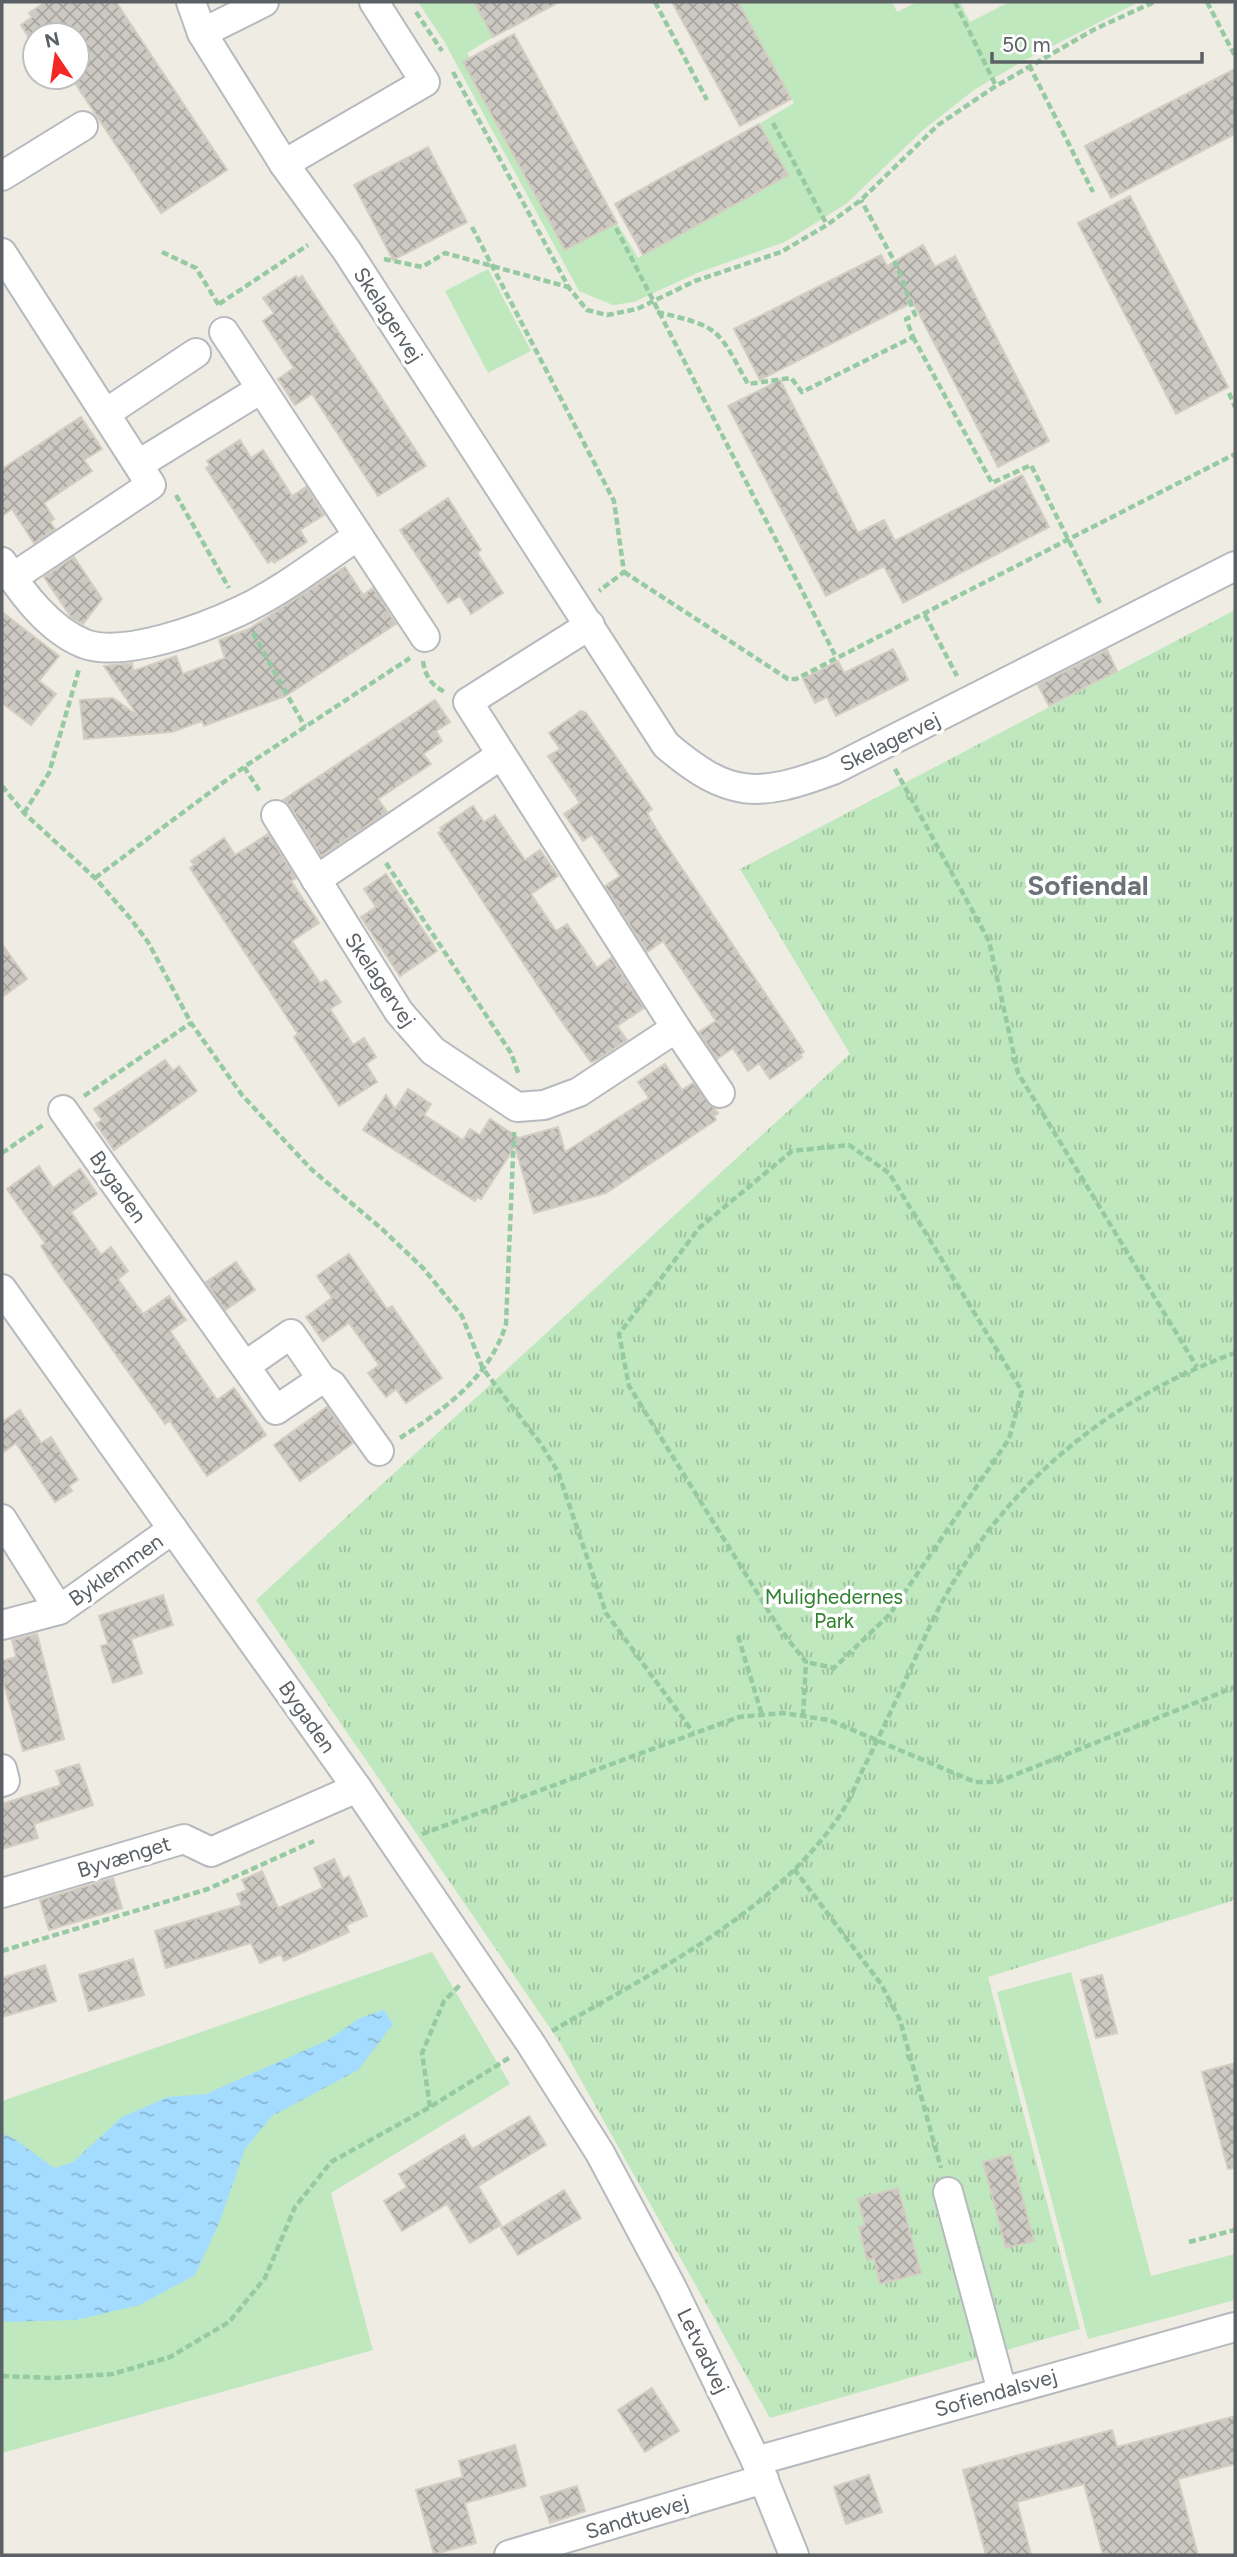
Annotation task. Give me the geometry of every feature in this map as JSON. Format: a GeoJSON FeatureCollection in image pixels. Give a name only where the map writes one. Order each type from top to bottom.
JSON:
{"type":"FeatureCollection","features":[{"type":"Feature","properties":{"kind":"street","name":"Skelagervej"},"geometry":{"type":"LineString","coordinates":[[191,2],[202,33],[284,164],[338,241],[666,745],[693,768],[723,783],[750,789],[786,788],[883,747],[1235,566]]}},
{"type":"Feature","properties":{"kind":"street"},"geometry":{"type":"LineString","coordinates":[[202,33],[264,2]]}},
{"type":"Feature","properties":{"kind":"street"},"geometry":{"type":"LineString","coordinates":[[284,164],[425,82],[374,2]]}},
{"type":"Feature","properties":{"kind":"street"},"geometry":{"type":"LineString","coordinates":[[2,176],[83,126]]}},
{"type":"Feature","properties":{"kind":"street"},"geometry":{"type":"LineString","coordinates":[[2,253],[151,485],[7,570],[36,608],[61,629],[86,644],[121,647],[162,640],[241,611],[358,536]]}},
{"type":"Feature","properties":{"kind":"street"},"geometry":{"type":"LineString","coordinates":[[223,332],[425,637]]}},
{"type":"Feature","properties":{"kind":"street"},"geometry":{"type":"LineString","coordinates":[[106,413],[196,353]]}},
{"type":"Feature","properties":{"kind":"street"},"geometry":{"type":"LineString","coordinates":[[139,464],[261,389]]}},
{"type":"Feature","properties":{"kind":"street"},"geometry":{"type":"LineString","coordinates":[[584,616],[468,702],[720,1093]]}},
{"type":"Feature","properties":{"kind":"street"},"geometry":{"type":"LineString","coordinates":[[316,880],[501,755]]}},
{"type":"Feature","properties":{"kind":"street","name":"Skelagervej"},"geometry":{"type":"LineString","coordinates":[[276,816],[399,1012],[420,1038],[433,1051],[517,1107]]}},
{"type":"Feature","properties":{"kind":"street"},"geometry":{"type":"LineString","coordinates":[[517,1107],[544,1105],[579,1092],[676,1028]]}},
{"type":"Feature","properties":{"kind":"street","name":"Bygaden"},"geometry":{"type":"LineString","coordinates":[[63,1110],[276,1410],[321,1379]]}},
{"type":"Feature","properties":{"kind":"street","name":"Bygaden"},"geometry":{"type":"LineString","coordinates":[[2,1289],[357,1788],[531,2044],[600,2153]]}},
{"type":"Feature","properties":{"kind":"street"},"geometry":{"type":"LineString","coordinates":[[245,1366],[290,1334],[321,1379],[332,1385],[379,1451]]}},
{"type":"Feature","properties":{"kind":"street","name":"Byklemmen"},"geometry":{"type":"LineString","coordinates":[[2,1519],[58,1610]]}},
{"type":"Feature","properties":{"kind":"street","name":"Byklemmen"},"geometry":{"type":"LineString","coordinates":[[2,1625],[58,1610],[173,1530]]}},
{"type":"Feature","properties":{"kind":"street"},"geometry":{"type":"LineString","coordinates":[[2,1769],[5,1781],[2,1782]]}},
{"type":"Feature","properties":{"kind":"street","name":"Byvænget"},"geometry":{"type":"LineString","coordinates":[[2,1893],[184,1839],[211,1852],[357,1788]]}},
{"type":"Feature","properties":{"kind":"street","name":"Letvadvej"},"geometry":{"type":"LineString","coordinates":[[600,2153],[671,2286],[760,2470],[794,2555]]}},
{"type":"Feature","properties":{"kind":"street"},"geometry":{"type":"LineString","coordinates":[[948,2192],[1002,2391]]}},
{"type":"Feature","properties":{"kind":"street","name":"Sofiendalsvej"},"geometry":{"type":"LineString","coordinates":[[760,2470],[1002,2391],[1235,2327]]}},
{"type":"Feature","properties":{"kind":"street","name":"Sandtuevej"},"geometry":{"type":"LineString","coordinates":[[509,2555],[760,2470]]}},
{"type":"Feature","properties":{"kind":"path"},"geometry":{"type":"LineString","coordinates":[[409,2],[430,30],[569,288],[587,310],[607,315],[653,302],[695,281],[781,252],[827,225],[861,200],[938,125],[996,86],[1028,65],[1154,2]]}},
{"type":"Feature","properties":{"kind":"path"},"geometry":{"type":"LineString","coordinates":[[655,2],[706,100]]}},
{"type":"Feature","properties":{"kind":"path"},"geometry":{"type":"LineString","coordinates":[[955,2],[996,86]]}},
{"type":"Feature","properties":{"kind":"path"},"geometry":{"type":"LineString","coordinates":[[1207,2],[1235,56]]}},
{"type":"Feature","properties":{"kind":"path"},"geometry":{"type":"LineString","coordinates":[[1028,65],[1093,192]]}},
{"type":"Feature","properties":{"kind":"path"},"geometry":{"type":"LineString","coordinates":[[773,123],[827,225]]}},
{"type":"Feature","properties":{"kind":"path"},"geometry":{"type":"LineString","coordinates":[[861,200],[898,268],[915,315],[906,319],[913,337],[992,483],[1031,465],[1113,629]]}},
{"type":"Feature","properties":{"kind":"path"},"geometry":{"type":"LineString","coordinates":[[472,227],[614,501],[624,572],[788,679],[796,679],[925,615],[1067,538],[1235,454]]}},
{"type":"Feature","properties":{"kind":"path"},"geometry":{"type":"LineString","coordinates":[[616,228],[656,312],[836,657]]}},
{"type":"Feature","properties":{"kind":"path"},"geometry":{"type":"LineString","coordinates":[[218,304],[338,241],[422,267],[445,253],[569,288]]}},
{"type":"Feature","properties":{"kind":"path"},"geometry":{"type":"LineString","coordinates":[[162,252],[195,268],[223,311],[223,332]]}},
{"type":"Feature","properties":{"kind":"path"},"geometry":{"type":"LineString","coordinates":[[656,312],[702,322],[722,336],[748,384],[791,378],[802,392],[913,337]]}},
{"type":"Feature","properties":{"kind":"path"},"geometry":{"type":"LineString","coordinates":[[1229,393],[1235,407]]}},
{"type":"Feature","properties":{"kind":"path"},"geometry":{"type":"LineString","coordinates":[[584,616],[624,572]]}},
{"type":"Feature","properties":{"kind":"path"},"geometry":{"type":"LineString","coordinates":[[925,615],[970,702]]}},
{"type":"Feature","properties":{"kind":"path"},"geometry":{"type":"LineString","coordinates":[[24,813],[49,773],[86,644]]}},
{"type":"Feature","properties":{"kind":"path"},"geometry":{"type":"LineString","coordinates":[[95,877],[244,767],[411,657],[422,655],[424,670],[435,687],[468,702]]}},
{"type":"Feature","properties":{"kind":"path"},"geometry":{"type":"LineString","coordinates":[[883,747],[989,941],[1018,1073],[1198,1367]]}},
{"type":"Feature","properties":{"kind":"path"},"geometry":{"type":"LineString","coordinates":[[2,786],[24,813],[95,877],[148,942],[191,1023],[242,1095],[311,1169],[382,1228],[423,1268],[462,1316],[483,1369],[541,1444],[558,1472],[606,1614],[693,1732]]}},
{"type":"Feature","properties":{"kind":"path"},"geometry":{"type":"LineString","coordinates":[[373,842],[511,1054],[520,1084],[511,1157],[506,1324],[499,1347],[483,1369],[442,1411],[379,1451]]}},
{"type":"Feature","properties":{"kind":"path"},"geometry":{"type":"LineString","coordinates":[[2,1153],[191,1023]]}},
{"type":"Feature","properties":{"kind":"path"},"geometry":{"type":"LineString","coordinates":[[803,1716],[806,1662],[779,1628],[629,1386],[619,1334],[699,1228],[792,1151],[849,1145],[889,1173],[1022,1391],[1009,1439],[890,1614],[834,1668],[806,1662]]}},
{"type":"Feature","properties":{"kind":"path"},"geometry":{"type":"LineString","coordinates":[[2,2376],[53,2378],[113,2374],[170,2357],[229,2322],[265,2278],[295,2207],[331,2162],[430,2108],[704,1941],[755,1905],[794,1870],[839,1818],[879,1739],[931,1624],[965,1564],[1017,1494],[1043,1468],[1111,1414],[1198,1367],[1235,1353]]}},
{"type":"Feature","properties":{"kind":"path"},"geometry":{"type":"LineString","coordinates":[[738,1636],[762,1715]]}},
{"type":"Feature","properties":{"kind":"path"},"geometry":{"type":"LineString","coordinates":[[395,1844],[739,1717],[803,1716],[829,1720],[975,1782],[997,1782],[1235,1687]]}},
{"type":"Feature","properties":{"kind":"path"},"geometry":{"type":"LineString","coordinates":[[2,1951],[208,1889],[316,1839]]}},
{"type":"Feature","properties":{"kind":"path"},"geometry":{"type":"LineString","coordinates":[[794,1870],[881,1984],[900,2020],[948,2192]]}},
{"type":"Feature","properties":{"kind":"path"},"geometry":{"type":"LineString","coordinates":[[430,2108],[422,2053],[444,2001],[479,1967]]}},
{"type":"Feature","properties":{"kind":"path"},"geometry":{"type":"LineString","coordinates":[[1189,2242],[1235,2230]]}},
{"type":"Feature","properties":{"kind":"green space"},"geometry":{"type":"Polygon","coordinates":[[[418,2],[474,2],[493,37],[467,53],[470,58],[463,62],[565,250],[617,223],[638,258],[787,175],[759,124],[794,103],[738,2],[892,2],[897,12],[917,2],[960,2],[970,22],[1009,2],[1139,2],[1023,61],[974,90],[922,131],[846,204],[785,242],[697,273],[634,302],[613,305],[579,291],[444,41],[418,2]]]}},
{"type":"Feature","properties":{"kind":"green space"},"geometry":{"type":"Polygon","coordinates":[[[488,269],[531,351],[488,373],[445,291],[488,269]]]}},
{"type":"Feature","properties":{"kind":"green space","name":"Mulighedernes Park"},"geometry":{"type":"Polygon","coordinates":[[[1235,610],[1235,1900],[988,1977],[1080,2329],[770,2418],[559,2041],[256,1600],[850,1054],[740,869],[1235,610]]]}},
{"type":"Feature","properties":{"kind":"green space"},"geometry":{"type":"Polygon","coordinates":[[[432,1952],[510,2084],[331,2193],[373,2350],[2,2453],[2,2101],[432,1952]]]}},
{"type":"Feature","properties":{"kind":"green space"},"geometry":{"type":"Polygon","coordinates":[[[1071,1972],[1151,2276],[1235,2254],[1235,2300],[1088,2339],[997,1992],[1071,1972]]]}},
{"type":"Feature","properties":{"kind":"water"},"geometry":{"type":"Polygon","coordinates":[[[384,2010],[393,2024],[358,2070],[272,2116],[245,2149],[220,2221],[195,2275],[140,2305],[76,2320],[2,2322],[2,2133],[54,2168],[73,2162],[122,2117],[168,2097],[206,2094],[328,2040],[360,2018],[384,2010]]]}},
{"type":"Feature","properties":{"kind":"building"},"geometry":{"type":"Polygon","coordinates":[[[46,2],[116,2],[227,170],[161,213],[80,91],[91,91],[91,21],[26,21],[32,17],[29,13],[46,2]]]}},
{"type":"Feature","properties":{"kind":"building"},"geometry":{"type":"Polygon","coordinates":[[[474,2],[559,2],[493,37],[474,2]]]}},
{"type":"Feature","properties":{"kind":"building"},"geometry":{"type":"Polygon","coordinates":[[[672,2],[738,2],[791,99],[740,126],[672,2]]]}},
{"type":"Feature","properties":{"kind":"building"},"geometry":{"type":"Polygon","coordinates":[[[514,34],[617,223],[565,250],[463,62],[514,34]]]}},
{"type":"Feature","properties":{"kind":"building"},"geometry":{"type":"Polygon","coordinates":[[[1235,69],[1235,134],[1111,198],[1085,146],[1235,69]]]}},
{"type":"Feature","properties":{"kind":"building"},"geometry":{"type":"Polygon","coordinates":[[[759,124],[788,175],[643,255],[615,204],[759,124]]]}},
{"type":"Feature","properties":{"kind":"building"},"geometry":{"type":"Polygon","coordinates":[[[428,147],[467,222],[393,260],[354,185],[428,147]]]}},
{"type":"Feature","properties":{"kind":"building"},"geometry":{"type":"Polygon","coordinates":[[[1130,196],[1228,387],[1176,414],[1078,223],[1130,196]]]}},
{"type":"Feature","properties":{"kind":"building"},"geometry":{"type":"Polygon","coordinates":[[[923,245],[935,267],[955,256],[1049,441],[998,467],[913,302],[760,380],[734,329],[881,255],[887,266],[923,245]]]}},
{"type":"Feature","properties":{"kind":"building"},"geometry":{"type":"Polygon","coordinates":[[[296,276],[298,279],[302,276],[426,466],[378,496],[312,394],[295,405],[278,379],[294,368],[263,321],[274,313],[263,298],[296,276]]]}},
{"type":"Feature","properties":{"kind":"building"},"geometry":{"type":"Polygon","coordinates":[[[780,380],[858,533],[884,520],[895,541],[1022,475],[1049,527],[903,603],[884,566],[826,596],[728,406],[780,380]]]}},
{"type":"Feature","properties":{"kind":"building"},"geometry":{"type":"Polygon","coordinates":[[[81,417],[102,449],[84,460],[92,471],[44,503],[54,519],[50,522],[55,529],[34,543],[12,509],[2,516],[2,469],[81,417]]]}},
{"type":"Feature","properties":{"kind":"building"},"geometry":{"type":"Polygon","coordinates":[[[240,440],[251,458],[263,450],[292,496],[306,487],[324,515],[300,530],[307,542],[274,563],[272,560],[268,563],[206,468],[210,465],[207,461],[240,440]]]}},
{"type":"Feature","properties":{"kind":"building"},"geometry":{"type":"Polygon","coordinates":[[[448,498],[481,550],[477,553],[503,593],[471,614],[460,596],[448,603],[400,530],[448,498]]]}},
{"type":"Feature","properties":{"kind":"building"},"geometry":{"type":"Polygon","coordinates":[[[74,557],[102,599],[83,624],[71,617],[44,577],[74,557]]]}},
{"type":"Feature","properties":{"kind":"building"},"geometry":{"type":"Polygon","coordinates":[[[345,567],[363,595],[373,588],[396,624],[285,696],[204,726],[202,721],[172,732],[84,739],[80,700],[113,698],[138,716],[104,666],[132,663],[133,671],[176,656],[183,674],[225,658],[219,640],[249,629],[345,567]]]}},
{"type":"Feature","properties":{"kind":"building"},"geometry":{"type":"Polygon","coordinates":[[[2,612],[59,656],[39,681],[56,694],[31,725],[2,703],[2,612]]]}},
{"type":"Feature","properties":{"kind":"building"},"geometry":{"type":"Polygon","coordinates":[[[893,649],[908,680],[836,716],[827,697],[815,703],[803,679],[838,661],[844,673],[893,649]]]}},
{"type":"Feature","properties":{"kind":"building"},"geometry":{"type":"Polygon","coordinates":[[[1107,650],[1117,671],[1049,706],[1038,685],[1107,650]]]}},
{"type":"Feature","properties":{"kind":"building"},"geometry":{"type":"Polygon","coordinates":[[[435,700],[450,722],[436,731],[442,741],[423,754],[431,764],[378,799],[387,812],[321,856],[290,806],[283,800],[435,700]]]}},
{"type":"Feature","properties":{"kind":"building"},"geometry":{"type":"Polygon","coordinates":[[[581,711],[586,713],[652,809],[647,813],[659,834],[804,1052],[800,1055],[802,1057],[770,1079],[759,1063],[748,1071],[733,1048],[717,1059],[699,1032],[716,1021],[663,941],[647,952],[605,886],[620,876],[592,835],[583,841],[564,814],[580,803],[548,756],[560,749],[549,733],[581,711]]]}},
{"type":"Feature","properties":{"kind":"building"},"geometry":{"type":"Polygon","coordinates":[[[473,806],[484,822],[495,815],[525,860],[540,850],[558,876],[531,894],[556,931],[567,924],[597,968],[611,958],[644,1008],[617,1026],[627,1040],[595,1061],[591,1062],[560,1019],[438,833],[442,831],[440,828],[473,806]]]}},
{"type":"Feature","properties":{"kind":"building"},"geometry":{"type":"Polygon","coordinates":[[[268,834],[296,878],[291,881],[319,923],[292,941],[320,983],[326,980],[341,1002],[330,1009],[353,1045],[364,1038],[376,1057],[366,1064],[377,1082],[339,1106],[294,1037],[298,1034],[190,868],[194,865],[191,861],[224,838],[235,855],[268,834]]]}},
{"type":"Feature","properties":{"kind":"building"},"geometry":{"type":"Polygon","coordinates":[[[386,874],[437,951],[400,976],[361,917],[376,907],[364,889],[386,874]]]}},
{"type":"Feature","properties":{"kind":"building"},"geometry":{"type":"Polygon","coordinates":[[[2,944],[27,979],[2,997],[2,944]]]}},
{"type":"Feature","properties":{"kind":"building"},"geometry":{"type":"Polygon","coordinates":[[[165,1060],[173,1071],[179,1066],[197,1091],[114,1150],[96,1124],[102,1120],[94,1109],[165,1060]]]}},
{"type":"Feature","properties":{"kind":"building"},"geometry":{"type":"Polygon","coordinates":[[[665,1064],[682,1090],[693,1083],[718,1113],[714,1116],[716,1120],[606,1193],[534,1213],[515,1146],[481,1199],[477,1197],[475,1201],[363,1130],[386,1095],[395,1109],[408,1089],[431,1104],[424,1115],[463,1140],[470,1129],[480,1135],[490,1119],[519,1138],[558,1127],[565,1152],[649,1098],[638,1082],[665,1064]]]}},
{"type":"Feature","properties":{"kind":"building"},"geometry":{"type":"Polygon","coordinates":[[[39,1166],[53,1188],[80,1169],[97,1194],[71,1212],[101,1255],[111,1247],[128,1271],[118,1279],[143,1314],[169,1296],[186,1320],[170,1331],[217,1400],[234,1388],[266,1435],[207,1476],[170,1421],[165,1424],[54,1267],[41,1246],[45,1243],[7,1189],[39,1166]]]}},
{"type":"Feature","properties":{"kind":"building"},"geometry":{"type":"Polygon","coordinates":[[[349,1254],[387,1309],[392,1306],[442,1378],[406,1403],[396,1389],[386,1397],[368,1373],[379,1365],[349,1323],[323,1341],[306,1317],[332,1298],[317,1276],[349,1254]]]}},
{"type":"Feature","properties":{"kind":"building"},"geometry":{"type":"Polygon","coordinates":[[[236,1262],[255,1290],[225,1310],[206,1282],[236,1262]]]}},
{"type":"Feature","properties":{"kind":"building"},"geometry":{"type":"Polygon","coordinates":[[[327,1407],[353,1443],[300,1481],[274,1445],[327,1407]]]}},
{"type":"Feature","properties":{"kind":"building"},"geometry":{"type":"Polygon","coordinates":[[[20,1410],[41,1443],[51,1437],[78,1480],[69,1486],[72,1491],[55,1502],[16,1443],[2,1453],[2,1422],[20,1410]]]}},
{"type":"Feature","properties":{"kind":"building"},"geometry":{"type":"Polygon","coordinates":[[[163,1595],[173,1625],[131,1639],[142,1673],[113,1683],[101,1646],[108,1644],[99,1616],[163,1595]]]}},
{"type":"Feature","properties":{"kind":"building"},"geometry":{"type":"Polygon","coordinates":[[[37,1634],[64,1739],[23,1751],[2,1677],[2,1661],[16,1657],[12,1640],[37,1634]]]}},
{"type":"Feature","properties":{"kind":"building"},"geometry":{"type":"Polygon","coordinates":[[[79,1764],[93,1805],[34,1824],[38,1838],[2,1849],[2,1804],[61,1785],[56,1771],[79,1764]]]}},
{"type":"Feature","properties":{"kind":"building"},"geometry":{"type":"Polygon","coordinates":[[[334,1859],[343,1879],[349,1876],[367,1916],[346,1925],[349,1932],[284,1961],[281,1954],[260,1963],[251,1943],[166,1968],[155,1931],[242,1905],[237,1894],[247,1890],[242,1880],[262,1871],[278,1908],[323,1888],[314,1868],[334,1859]]]}},
{"type":"Feature","properties":{"kind":"building"},"geometry":{"type":"Polygon","coordinates":[[[113,1878],[122,1908],[49,1930],[40,1900],[113,1878]]]}},
{"type":"Feature","properties":{"kind":"building"},"geometry":{"type":"Polygon","coordinates":[[[133,1959],[144,1995],[89,2011],[79,1975],[133,1959]]]}},
{"type":"Feature","properties":{"kind":"building"},"geometry":{"type":"Polygon","coordinates":[[[45,1965],[56,2001],[2,2017],[2,1978],[45,1965]]]}},
{"type":"Feature","properties":{"kind":"building"},"geometry":{"type":"Polygon","coordinates":[[[1102,1975],[1117,2033],[1096,2038],[1081,1980],[1102,1975]]]}},
{"type":"Feature","properties":{"kind":"building"},"geometry":{"type":"Polygon","coordinates":[[[1235,2063],[1235,2168],[1228,2169],[1202,2072],[1235,2063]]]}},
{"type":"Feature","properties":{"kind":"building"},"geometry":{"type":"Polygon","coordinates":[[[529,2116],[546,2145],[478,2186],[501,2225],[470,2243],[447,2204],[402,2231],[384,2201],[407,2187],[399,2174],[464,2135],[472,2149],[529,2116]]]}},
{"type":"Feature","properties":{"kind":"building"},"geometry":{"type":"Polygon","coordinates":[[[1011,2155],[1034,2241],[1006,2248],[983,2162],[1011,2155]]]}},
{"type":"Feature","properties":{"kind":"building"},"geometry":{"type":"Polygon","coordinates":[[[898,2188],[921,2273],[880,2284],[874,2258],[867,2260],[859,2227],[865,2225],[858,2199],[898,2188]]]}},
{"type":"Feature","properties":{"kind":"building"},"geometry":{"type":"Polygon","coordinates":[[[564,2190],[581,2218],[518,2255],[501,2228],[564,2190]]]}},
{"type":"Feature","properties":{"kind":"building"},"geometry":{"type":"Polygon","coordinates":[[[652,2388],[679,2431],[645,2452],[618,2410],[652,2388]]]}},
{"type":"Feature","properties":{"kind":"building"},"geometry":{"type":"Polygon","coordinates":[[[1235,2416],[1235,2464],[1178,2479],[1198,2555],[1103,2555],[1084,2484],[1017,2502],[1031,2555],[986,2555],[963,2470],[1112,2430],[1117,2447],[1235,2416]]]}},
{"type":"Feature","properties":{"kind":"building"},"geometry":{"type":"Polygon","coordinates":[[[515,2445],[526,2486],[465,2503],[476,2543],[434,2554],[416,2490],[463,2477],[459,2461],[515,2445]]]}},
{"type":"Feature","properties":{"kind":"building"},"geometry":{"type":"Polygon","coordinates":[[[869,2475],[882,2512],[846,2524],[834,2487],[869,2475]]]}},
{"type":"Feature","properties":{"kind":"building"},"geometry":{"type":"Polygon","coordinates":[[[577,2486],[585,2511],[550,2523],[541,2497],[577,2486]]]}},
{"type":"Feature","properties":{"kind":"district","name":"Sofiendal"},"geometry":{"type":"Point","coordinates":[1088,885]}}]}
